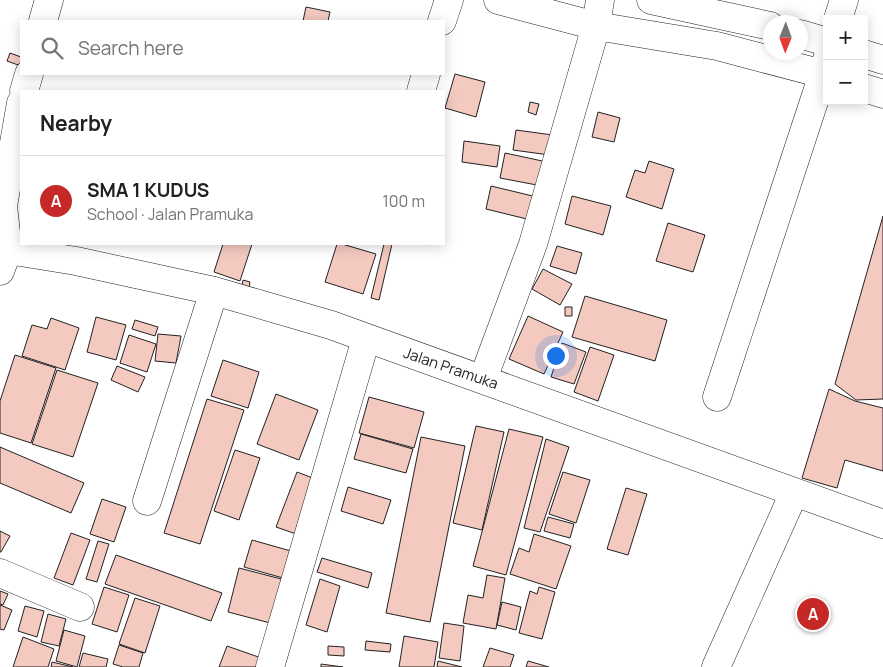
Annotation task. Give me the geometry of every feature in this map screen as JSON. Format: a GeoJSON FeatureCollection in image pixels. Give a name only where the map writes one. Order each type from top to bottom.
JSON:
{"type":"FeatureCollection","features":[{"type":"Feature","properties":{"kind":"street"},"geometry":{"type":"LineString","coordinates":[[43,20],[49,0]]}},
{"type":"Feature","properties":{"kind":"street"},"geometry":{"type":"LineString","coordinates":[[442,20],[449,0]]}},
{"type":"Feature","properties":{"kind":"street"},"geometry":{"type":"LineString","coordinates":[[498,0],[598,15],[717,46],[823,63]]}},
{"type":"Feature","properties":{"kind":"street"},"geometry":{"type":"LineString","coordinates":[[651,0],[763,24]]}},
{"type":"Feature","properties":{"kind":"street"},"geometry":{"type":"LineString","coordinates":[[839,15],[844,0]]}},
{"type":"Feature","properties":{"kind":"street"},"geometry":{"type":"LineString","coordinates":[[483,379],[533,244],[598,15]]}},
{"type":"Feature","properties":{"kind":"street"},"geometry":{"type":"LineString","coordinates":[[808,43],[823,60]]}},
{"type":"Feature","properties":{"kind":"street"},"geometry":{"type":"LineString","coordinates":[[868,55],[883,60]]}},
{"type":"Feature","properties":{"kind":"street"},"geometry":{"type":"LineString","coordinates":[[718,397],[823,72]]}},
{"type":"Feature","properties":{"kind":"street"},"geometry":{"type":"LineString","coordinates":[[24,90],[29,75]]}},
{"type":"Feature","properties":{"kind":"street"},"geometry":{"type":"LineString","coordinates":[[421,90],[426,75]]}},
{"type":"Feature","properties":{"kind":"street"},"geometry":{"type":"LineString","coordinates":[[868,89],[883,94]]}},
{"type":"Feature","properties":{"kind":"street"},"geometry":{"type":"LineString","coordinates":[[2,260],[3,206],[20,109]]}},
{"type":"Feature","properties":{"kind":"street","name":"Jalan Pramuka"},"geometry":{"type":"LineString","coordinates":[[2,260],[76,261],[214,291],[331,325],[883,524]]}},
{"type":"Feature","properties":{"kind":"street"},"geometry":{"type":"LineString","coordinates":[[147,502],[214,291]]}},
{"type":"Feature","properties":{"kind":"street"},"geometry":{"type":"LineString","coordinates":[[270,667],[366,339]]}},
{"type":"Feature","properties":{"kind":"street"},"geometry":{"type":"LineString","coordinates":[[716,667],[794,493]]}},
{"type":"Feature","properties":{"kind":"street"},"geometry":{"type":"LineString","coordinates":[[0,573],[80,607]]}},
{"type":"Feature","properties":{"kind":"building"},"geometry":{"type":"Polygon","coordinates":[[[306,7],[330,12],[328,20],[303,20],[306,7]]]}},
{"type":"Feature","properties":{"kind":"building"},"geometry":{"type":"Polygon","coordinates":[[[10,53],[20,57],[20,66],[7,61],[10,53]]]}},
{"type":"Feature","properties":{"kind":"building"},"geometry":{"type":"Polygon","coordinates":[[[455,74],[485,82],[476,117],[445,108],[455,74]]]}},
{"type":"Feature","properties":{"kind":"building"},"geometry":{"type":"Polygon","coordinates":[[[530,102],[539,104],[536,115],[528,112],[530,102]]]}},
{"type":"Feature","properties":{"kind":"building"},"geometry":{"type":"Polygon","coordinates":[[[598,112],[620,118],[614,142],[592,137],[598,112]]]}},
{"type":"Feature","properties":{"kind":"building"},"geometry":{"type":"Polygon","coordinates":[[[516,130],[560,136],[557,156],[513,150],[516,130]]]}},
{"type":"Feature","properties":{"kind":"building"},"geometry":{"type":"Polygon","coordinates":[[[464,141],[500,146],[497,167],[462,162],[464,141]]]}},
{"type":"Feature","properties":{"kind":"building"},"geometry":{"type":"Polygon","coordinates":[[[505,153],[547,162],[542,186],[500,178],[505,153]]]}},
{"type":"Feature","properties":{"kind":"building"},"geometry":{"type":"Polygon","coordinates":[[[649,161],[674,169],[662,209],[626,197],[635,170],[645,173],[649,161]]]}},
{"type":"Feature","properties":{"kind":"building"},"geometry":{"type":"Polygon","coordinates":[[[491,186],[541,198],[535,221],[486,209],[491,186]]]}},
{"type":"Feature","properties":{"kind":"building"},"geometry":{"type":"Polygon","coordinates":[[[572,196],[611,206],[603,235],[565,224],[572,196]]]}},
{"type":"Feature","properties":{"kind":"building"},"geometry":{"type":"Polygon","coordinates":[[[883,216],[883,399],[856,400],[835,384],[883,216]]]}},
{"type":"Feature","properties":{"kind":"building"},"geometry":{"type":"Polygon","coordinates":[[[668,223],[705,235],[693,272],[656,261],[668,223]]]}},
{"type":"Feature","properties":{"kind":"building"},"geometry":{"type":"Polygon","coordinates":[[[223,245],[252,245],[240,281],[214,272],[223,245]]]}},
{"type":"Feature","properties":{"kind":"building"},"geometry":{"type":"Polygon","coordinates":[[[337,245],[345,245],[376,254],[363,294],[325,282],[337,245]]]}},
{"type":"Feature","properties":{"kind":"building"},"geometry":{"type":"Polygon","coordinates":[[[384,245],[392,245],[379,300],[371,298],[384,245]]]}},
{"type":"Feature","properties":{"kind":"building"},"geometry":{"type":"Polygon","coordinates":[[[557,246],[582,253],[576,274],[550,266],[557,246]]]}},
{"type":"Feature","properties":{"kind":"building"},"geometry":{"type":"Polygon","coordinates":[[[543,269],[572,284],[560,305],[532,289],[543,269]]]}},
{"type":"Feature","properties":{"kind":"building"},"geometry":{"type":"Polygon","coordinates":[[[243,280],[250,282],[249,288],[242,286],[243,280]]]}},
{"type":"Feature","properties":{"kind":"building"},"geometry":{"type":"Polygon","coordinates":[[[585,296],[667,320],[655,361],[572,337],[585,296]]]}},
{"type":"Feature","properties":{"kind":"building"},"geometry":{"type":"Polygon","coordinates":[[[565,307],[572,307],[572,316],[565,316],[565,307]]]}},
{"type":"Feature","properties":{"kind":"building"},"geometry":{"type":"Polygon","coordinates":[[[528,316],[563,332],[544,374],[509,359],[528,316]]]}},
{"type":"Feature","properties":{"kind":"building"},"geometry":{"type":"Polygon","coordinates":[[[96,317],[126,325],[116,360],[87,352],[96,317]]]}},
{"type":"Feature","properties":{"kind":"building"},"geometry":{"type":"Polygon","coordinates":[[[51,318],[79,328],[65,370],[22,356],[32,325],[47,329],[51,318]]]}},
{"type":"Feature","properties":{"kind":"building"},"geometry":{"type":"Polygon","coordinates":[[[135,320],[158,327],[155,336],[132,329],[135,320]]]}},
{"type":"Feature","properties":{"kind":"building"},"geometry":{"type":"Polygon","coordinates":[[[158,334],[181,336],[176,363],[155,361],[158,334]]]}},
{"type":"Feature","properties":{"kind":"building"},"geometry":{"type":"Polygon","coordinates":[[[129,335],[156,344],[147,372],[120,363],[129,335]]]}},
{"type":"Feature","properties":{"kind":"building"},"geometry":{"type":"Polygon","coordinates":[[[562,343],[586,352],[574,384],[551,377],[562,343]]]}},
{"type":"Feature","properties":{"kind":"building"},"geometry":{"type":"Polygon","coordinates":[[[590,347],[614,355],[598,401],[574,392],[590,347]]]}},
{"type":"Feature","properties":{"kind":"building"},"geometry":{"type":"Polygon","coordinates":[[[15,355],[56,368],[31,443],[0,433],[0,401],[15,355]]]}},
{"type":"Feature","properties":{"kind":"building"},"geometry":{"type":"Polygon","coordinates":[[[223,360],[259,372],[248,408],[211,396],[223,360]]]}},
{"type":"Feature","properties":{"kind":"building"},"geometry":{"type":"Polygon","coordinates":[[[117,366],[145,377],[138,392],[111,380],[117,366]]]}},
{"type":"Feature","properties":{"kind":"building"},"geometry":{"type":"Polygon","coordinates":[[[57,370],[98,383],[73,457],[32,444],[57,370]]]}},
{"type":"Feature","properties":{"kind":"building"},"geometry":{"type":"Polygon","coordinates":[[[829,389],[855,401],[883,408],[883,471],[845,460],[837,488],[802,478],[829,389]]]}},
{"type":"Feature","properties":{"kind":"building"},"geometry":{"type":"Polygon","coordinates":[[[276,394],[318,410],[299,460],[257,444],[276,394]]]}},
{"type":"Feature","properties":{"kind":"building"},"geometry":{"type":"Polygon","coordinates":[[[369,397],[424,412],[414,448],[359,433],[369,397]]]}},
{"type":"Feature","properties":{"kind":"building"},"geometry":{"type":"Polygon","coordinates":[[[207,399],[244,410],[200,544],[164,533],[207,399]]]}},
{"type":"Feature","properties":{"kind":"building"},"geometry":{"type":"Polygon","coordinates":[[[476,426],[504,432],[482,530],[453,523],[476,426]]]}},
{"type":"Feature","properties":{"kind":"building"},"geometry":{"type":"Polygon","coordinates":[[[509,429],[543,437],[506,575],[473,566],[509,429]]]}},
{"type":"Feature","properties":{"kind":"building"},"geometry":{"type":"Polygon","coordinates":[[[361,434],[413,449],[406,473],[354,459],[361,434]]]}},
{"type":"Feature","properties":{"kind":"building"},"geometry":{"type":"Polygon","coordinates":[[[421,437],[465,446],[430,622],[386,613],[421,437]]]}},
{"type":"Feature","properties":{"kind":"building"},"geometry":{"type":"Polygon","coordinates":[[[546,439],[569,447],[540,532],[524,528],[546,439]]]}},
{"type":"Feature","properties":{"kind":"building"},"geometry":{"type":"Polygon","coordinates":[[[0,447],[84,483],[71,513],[0,483],[0,447]]]}},
{"type":"Feature","properties":{"kind":"building"},"geometry":{"type":"Polygon","coordinates":[[[235,450],[260,458],[239,520],[214,511],[235,450]]]}},
{"type":"Feature","properties":{"kind":"building"},"geometry":{"type":"Polygon","coordinates":[[[297,472],[323,482],[302,536],[276,527],[297,472]]]}},
{"type":"Feature","properties":{"kind":"building"},"geometry":{"type":"Polygon","coordinates":[[[563,472],[590,480],[576,523],[549,514],[563,472]]]}},
{"type":"Feature","properties":{"kind":"building"},"geometry":{"type":"Polygon","coordinates":[[[348,487],[391,500],[383,524],[341,511],[348,487]]]}},
{"type":"Feature","properties":{"kind":"building"},"geometry":{"type":"Polygon","coordinates":[[[626,488],[647,494],[628,555],[607,549],[626,488]]]}},
{"type":"Feature","properties":{"kind":"building"},"geometry":{"type":"Polygon","coordinates":[[[102,499],[126,507],[114,542],[90,534],[102,499]]]}},
{"type":"Feature","properties":{"kind":"building"},"geometry":{"type":"Polygon","coordinates":[[[548,517],[574,524],[570,538],[544,531],[548,517]]]}},
{"type":"Feature","properties":{"kind":"building"},"geometry":{"type":"Polygon","coordinates":[[[0,531],[10,536],[1,552],[0,552],[0,531]]]}},
{"type":"Feature","properties":{"kind":"building"},"geometry":{"type":"Polygon","coordinates":[[[71,533],[90,540],[73,585],[54,578],[71,533]]]}},
{"type":"Feature","properties":{"kind":"building"},"geometry":{"type":"Polygon","coordinates":[[[534,534],[571,546],[556,589],[510,574],[519,548],[529,552],[534,534]]]}},
{"type":"Feature","properties":{"kind":"building"},"geometry":{"type":"Polygon","coordinates":[[[252,540],[298,553],[290,580],[244,567],[252,540]]]}},
{"type":"Feature","properties":{"kind":"building"},"geometry":{"type":"Polygon","coordinates":[[[98,541],[109,544],[97,582],[86,579],[98,541]]]}},
{"type":"Feature","properties":{"kind":"building"},"geometry":{"type":"Polygon","coordinates":[[[116,555],[222,593],[211,621],[105,584],[116,555]]]}},
{"type":"Feature","properties":{"kind":"building"},"geometry":{"type":"Polygon","coordinates":[[[322,558],[372,573],[368,588],[317,572],[322,558]]]}},
{"type":"Feature","properties":{"kind":"building"},"geometry":{"type":"Polygon","coordinates":[[[239,568],[285,580],[274,624],[228,612],[239,568]]]}},
{"type":"Feature","properties":{"kind":"building"},"geometry":{"type":"Polygon","coordinates":[[[487,575],[505,578],[496,629],[463,623],[468,595],[483,598],[487,575]]]}},
{"type":"Feature","properties":{"kind":"building"},"geometry":{"type":"Polygon","coordinates":[[[320,579],[340,586],[327,632],[306,625],[320,579]]]}},
{"type":"Feature","properties":{"kind":"building"},"geometry":{"type":"Polygon","coordinates":[[[104,587],[129,595],[117,632],[92,624],[104,587]]]}},
{"type":"Feature","properties":{"kind":"building"},"geometry":{"type":"Polygon","coordinates":[[[539,587],[555,592],[542,639],[519,633],[530,591],[537,594],[539,587]]]}},
{"type":"Feature","properties":{"kind":"building"},"geometry":{"type":"Polygon","coordinates":[[[0,591],[8,594],[3,605],[0,604],[0,591]]]}},
{"type":"Feature","properties":{"kind":"building"},"geometry":{"type":"Polygon","coordinates":[[[135,598],[160,606],[145,653],[119,644],[135,598]]]}},
{"type":"Feature","properties":{"kind":"building"},"geometry":{"type":"Polygon","coordinates":[[[502,602],[521,607],[516,630],[497,625],[502,602]]]}},
{"type":"Feature","properties":{"kind":"building"},"geometry":{"type":"Polygon","coordinates":[[[0,605],[12,610],[4,630],[0,629],[0,605]]]}},
{"type":"Feature","properties":{"kind":"building"},"geometry":{"type":"Polygon","coordinates":[[[25,606],[44,611],[37,637],[18,631],[25,606]]]}},
{"type":"Feature","properties":{"kind":"building"},"geometry":{"type":"Polygon","coordinates":[[[48,614],[66,619],[59,646],[41,642],[48,614]]]}},
{"type":"Feature","properties":{"kind":"building"},"geometry":{"type":"Polygon","coordinates":[[[444,623],[464,626],[460,661],[439,658],[444,623]]]}},
{"type":"Feature","properties":{"kind":"building"},"geometry":{"type":"Polygon","coordinates":[[[64,630],[85,636],[77,667],[56,661],[64,630]]]}},
{"type":"Feature","properties":{"kind":"building"},"geometry":{"type":"Polygon","coordinates":[[[404,636],[438,642],[434,667],[399,667],[404,636]]]}},
{"type":"Feature","properties":{"kind":"building"},"geometry":{"type":"Polygon","coordinates":[[[23,637],[54,649],[48,667],[13,667],[23,637]]]}},
{"type":"Feature","properties":{"kind":"building"},"geometry":{"type":"Polygon","coordinates":[[[366,641],[391,644],[390,652],[365,650],[366,641]]]}},
{"type":"Feature","properties":{"kind":"building"},"geometry":{"type":"Polygon","coordinates":[[[119,645],[143,653],[139,667],[123,667],[113,664],[119,645]]]}},
{"type":"Feature","properties":{"kind":"building"},"geometry":{"type":"Polygon","coordinates":[[[227,646],[267,660],[264,667],[219,667],[227,646]]]}},
{"type":"Feature","properties":{"kind":"building"},"geometry":{"type":"Polygon","coordinates":[[[328,646],[344,647],[344,656],[328,655],[328,646]]]}},
{"type":"Feature","properties":{"kind":"building"},"geometry":{"type":"Polygon","coordinates":[[[490,648],[514,655],[510,667],[483,667],[490,648]]]}},
{"type":"Feature","properties":{"kind":"building"},"geometry":{"type":"Polygon","coordinates":[[[83,653],[108,659],[106,667],[79,667],[83,653]]]}},
{"type":"Feature","properties":{"kind":"building"},"geometry":{"type":"Polygon","coordinates":[[[438,661],[462,667],[437,667],[438,661]]]}},
{"type":"Feature","properties":{"kind":"building"},"geometry":{"type":"Polygon","coordinates":[[[528,661],[549,667],[526,667],[528,661]]]}},
{"type":"Feature","properties":{"kind":"building"},"geometry":{"type":"Polygon","coordinates":[[[52,662],[73,667],[51,667],[52,662]]]}},
{"type":"Feature","properties":{"kind":"building"},"geometry":{"type":"Polygon","coordinates":[[[321,664],[343,667],[321,667],[321,664]]]}},
{"type":"Feature","properties":{"kind":"place","name":"SMA 1 KUDUS"},"geometry":{"type":"Point","coordinates":[813,614]}}]}
